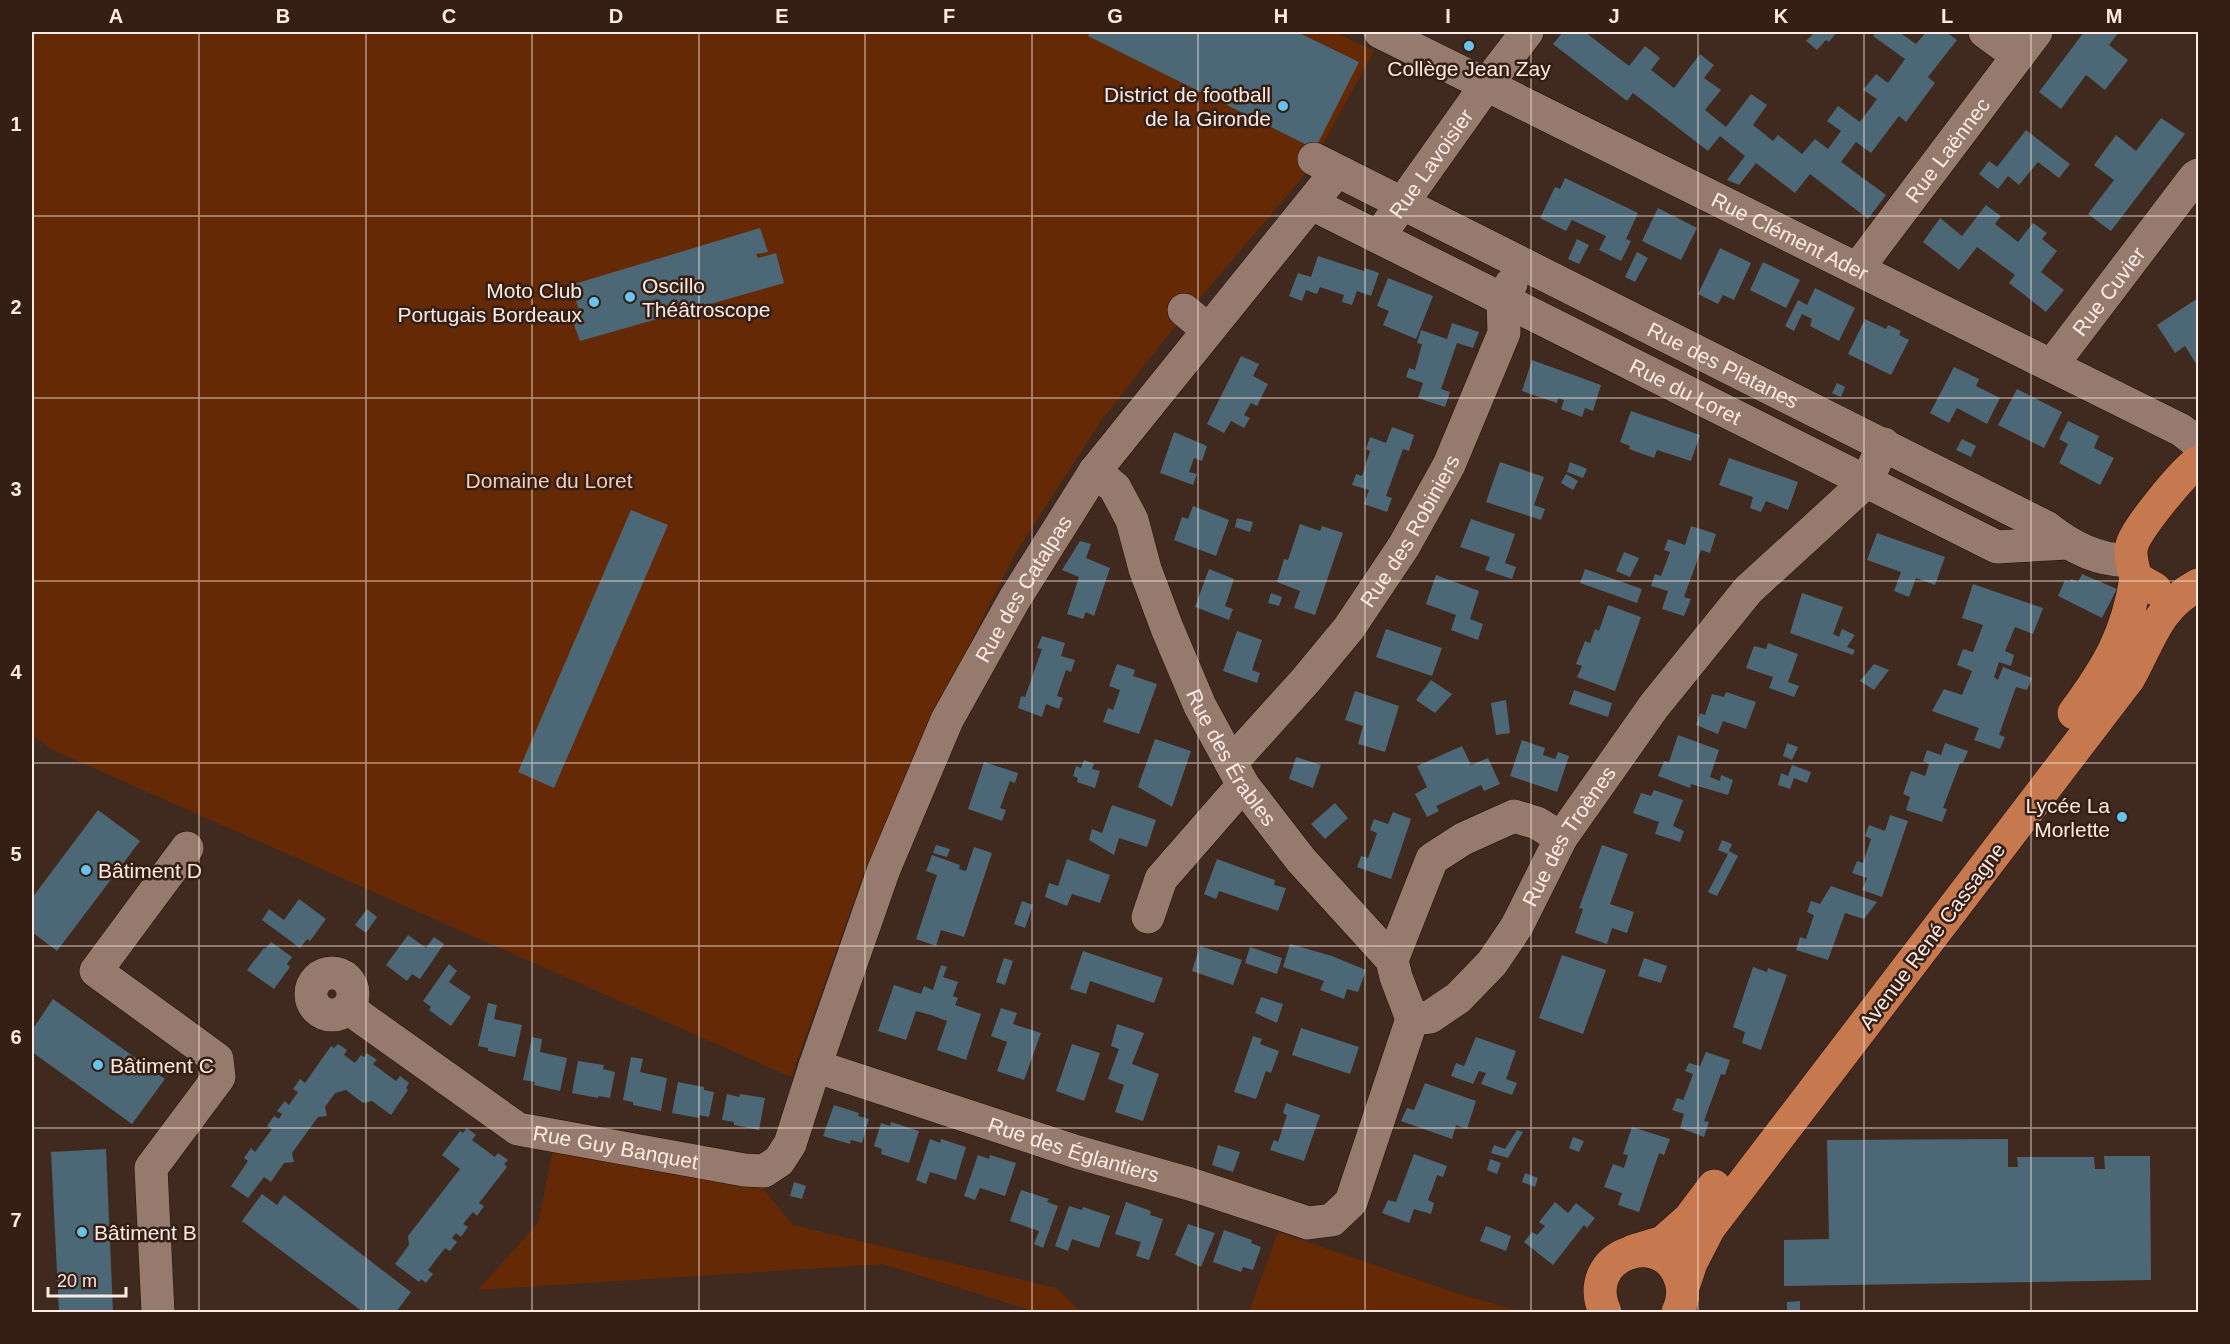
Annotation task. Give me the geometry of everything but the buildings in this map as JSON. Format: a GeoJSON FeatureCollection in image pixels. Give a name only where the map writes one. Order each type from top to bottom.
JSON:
{"type":"FeatureCollection","features":[{"type":"Feature","properties":{"kind":"main road","name":"Avenue René Cassagne"},"geometry":{"type":"LineString","coordinates":[[1601,1308],[1599,1287],[1603,1274],[1611,1263],[1621,1255],[1663,1242],[1690,1218],[2101,677],[2130,613],[2134,569],[2132,545],[2176,481],[2199,462]]}},
{"type":"Feature","properties":{"kind":"main road","name":"Avenue René Cassagne"},"geometry":{"type":"LineString","coordinates":[[2134,569],[2151,588],[2170,592],[2194,588]]}},
{"type":"Feature","properties":{"kind":"main road","name":"Avenue René Cassagne"},"geometry":{"type":"LineString","coordinates":[[1680,1306],[1691,1263],[1709,1228],[2129,678],[2158,620],[2194,588]]}},
{"type":"Feature","properties":{"kind":"main road","name":"Avenue René Cassagne"},"geometry":{"type":"LineString","coordinates":[[1633,1251],[1647,1251],[1660,1255],[1671,1263],[1679,1274],[1680,1306]]}},
{"type":"Feature","properties":{"kind":"street","name":"Rue Clément Ader"},"geometry":{"type":"LineString","coordinates":[[1380,32],[2052,365],[2181,430],[2199,443]]}},
{"type":"Feature","properties":{"kind":"street","name":"Rue Lavoisier"},"geometry":{"type":"LineString","coordinates":[[1379,237],[1400,203],[1527,32]]}},
{"type":"Feature","properties":{"kind":"street"},"geometry":{"type":"LineString","coordinates":[[1985,32],[2027,44]]}},
{"type":"Feature","properties":{"kind":"street","name":"Rue Laënnec"},"geometry":{"type":"LineString","coordinates":[[1858,268],[2027,44]]}},
{"type":"Feature","properties":{"kind":"street","name":"Rue des Platanes"},"geometry":{"type":"LineString","coordinates":[[1326,165],[1884,444],[2046,527],[2067,543],[2134,569]]}},
{"type":"Feature","properties":{"kind":"street","name":"Rue des Catalpas"},"geometry":{"type":"LineString","coordinates":[[815,1066],[884,869],[947,720],[1014,600],[1095,471],[1196,320],[1312,204],[1326,165]]}},
{"type":"Feature","properties":{"kind":"street","name":"Rue Cuvier"},"geometry":{"type":"LineString","coordinates":[[2052,365],[2194,177],[2199,175]]}},
{"type":"Feature","properties":{"kind":"street","name":"Rue du Loret"},"geometry":{"type":"LineString","coordinates":[[1312,204],[1997,547],[2067,543]]}},
{"type":"Feature","properties":{"kind":"street"},"geometry":{"type":"LineString","coordinates":[[2164,217],[2199,214]]}},
{"type":"Feature","properties":{"kind":"street","name":"Rue des Robiniers"},"geometry":{"type":"LineString","coordinates":[[1148,918],[1161,879],[1306,680],[1349,628],[1404,546],[1449,465],[1504,333],[1503,300],[1522,264]]}},
{"type":"Feature","properties":{"kind":"street"},"geometry":{"type":"LineString","coordinates":[[1866,482],[1884,444]]}},
{"type":"Feature","properties":{"kind":"street","name":"Rue des Érables"},"geometry":{"type":"LineString","coordinates":[[1095,471],[1115,488],[1132,520],[1145,569],[1167,628],[1200,706],[1237,774],[1308,868],[1392,960],[1412,1019]]}},
{"type":"Feature","properties":{"kind":"street","name":"Rue des Troènes"},"geometry":{"type":"LineString","coordinates":[[1412,1019],[1430,1017],[1458,998],[1492,963],[1517,926],[1561,838],[1654,706],[1748,590],[1866,482]]}},
{"type":"Feature","properties":{"kind":"street"},"geometry":{"type":"LineString","coordinates":[[1392,960],[1432,859],[1463,839],[1514,816],[1537,823],[1561,838]]}},
{"type":"Feature","properties":{"kind":"street"},"geometry":{"type":"LineString","coordinates":[[158,1312],[151,1168],[219,1077],[217,1059],[96,970],[188,848]]}},
{"type":"Feature","properties":{"kind":"street","name":"Rue Guy Banquet"},"geometry":{"type":"LineString","coordinates":[[348,1008],[518,1129],[744,1170],[764,1171],[779,1161],[790,1144],[815,1066]]}},
{"type":"Feature","properties":{"kind":"street","name":"Rue des Églantiers"},"geometry":{"type":"LineString","coordinates":[[815,1066],[1077,1152],[1190,1184],[1308,1223],[1332,1220],[1351,1202],[1412,1019]]}},
{"type":"Feature","properties":{"kind":"green space","name":"Domaine du Loret"},"geometry":{"type":"Polygon","coordinates":[[[32,32],[1335,32],[1374,51],[1308,171],[1166,338],[1103,418],[1016,552],[940,702],[865,870],[791,1077],[53,750],[32,735],[32,32]]]}},
{"type":"Feature","properties":{"kind":"green space"},"geometry":{"type":"Polygon","coordinates":[[[553,1150],[760,1185],[793,1225],[1056,1288],[1082,1312],[1036,1312],[883,1264],[478,1290],[538,1223],[553,1150]]]}},
{"type":"Feature","properties":{"kind":"green space"},"geometry":{"type":"Polygon","coordinates":[[[1278,1232],[1462,1295],[1523,1312],[1249,1312],[1278,1232]]]}},
{"type":"Feature","properties":{"kind":"place","name":"Collège Jean Zay"},"geometry":{"type":"Point","coordinates":[1469,46]}},
{"type":"Feature","properties":{"kind":"place","name":"District de football de la Gironde"},"geometry":{"type":"Point","coordinates":[1283,106]}},
{"type":"Feature","properties":{"kind":"place","name":"Oscillo Théâtroscope"},"geometry":{"type":"Point","coordinates":[630,297]}},
{"type":"Feature","properties":{"kind":"place","name":"Moto Club Portugais Bordeaux"},"geometry":{"type":"Point","coordinates":[594,302]}},
{"type":"Feature","properties":{"kind":"place","name":"Lycée La Morlette"},"geometry":{"type":"Point","coordinates":[2122,817]}},
{"type":"Feature","properties":{"kind":"place","name":"Bâtiment D"},"geometry":{"type":"Point","coordinates":[86,870]}},
{"type":"Feature","properties":{"kind":"place","name":"Bâtiment C"},"geometry":{"type":"Point","coordinates":[98,1065]}},
{"type":"Feature","properties":{"kind":"place","name":"Bâtiment B"},"geometry":{"type":"Point","coordinates":[82,1232]}}]}
